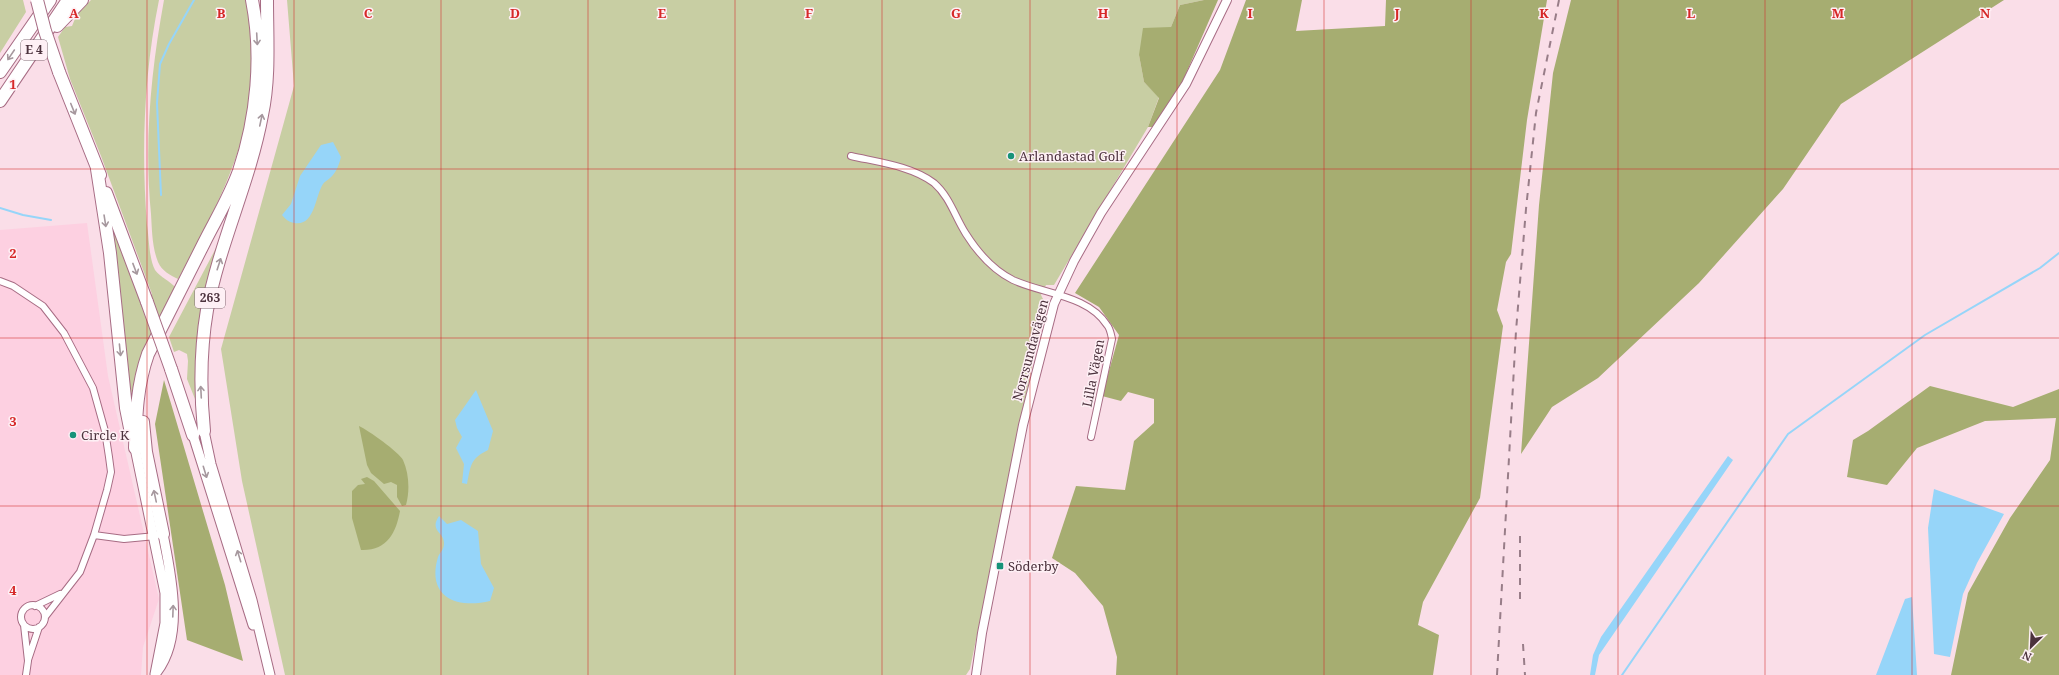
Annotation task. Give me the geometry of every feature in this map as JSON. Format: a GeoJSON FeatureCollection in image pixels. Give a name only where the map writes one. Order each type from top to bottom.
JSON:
{"type":"FeatureCollection","features":[{"type":"Feature","properties":{"kind":"highway","name":"263"},"geometry":{"type":"LineString","coordinates":[[38,0],[45,31],[59,72],[97,169],[171,369],[199,433]]}},
{"type":"Feature","properties":{"kind":"highway","name":"E 4"},"geometry":{"type":"LineString","coordinates":[[0,72],[50,0]]}},
{"type":"Feature","properties":{"kind":"highway","name":"E 4"},"geometry":{"type":"LineString","coordinates":[[0,102],[68,0]]}},
{"type":"Feature","properties":{"kind":"highway"},"geometry":{"type":"LineString","coordinates":[[30,55],[82,0]]}},
{"type":"Feature","properties":{"kind":"highway"},"geometry":{"type":"LineString","coordinates":[[135,448],[138,394],[148,354],[239,172],[248,138],[254,104],[258,56],[252,0]]}},
{"type":"Feature","properties":{"kind":"highway","name":"263"},"geometry":{"type":"LineString","coordinates":[[199,433],[202,348],[207,309],[248,171],[263,114],[266,84],[267,0]]}},
{"type":"Feature","properties":{"kind":"highway"},"geometry":{"type":"LineString","coordinates":[[97,169],[111,261],[126,408],[135,448]]}},
{"type":"Feature","properties":{"kind":"highway"},"geometry":{"type":"LineString","coordinates":[[158,535],[144,436],[143,412],[148,380],[159,348],[230,211],[248,171]]}},
{"type":"Feature","properties":{"kind":"main road","name":"263"},"geometry":{"type":"LineString","coordinates":[[199,433],[211,464],[252,600],[270,675]]}},
{"type":"Feature","properties":{"kind":"main road"},"geometry":{"type":"LineString","coordinates":[[135,448],[173,588],[172,623],[167,652],[162,666],[155,675]]}},
{"type":"Feature","properties":{"kind":"street","name":"Norrsundavägen"},"geometry":{"type":"LineString","coordinates":[[976,675],[982,633],[1023,425],[1050,314],[1057,295],[1101,212],[1186,84],[1227,0]]}},
{"type":"Feature","properties":{"kind":"street","name":"Lilla Vägen"},"geometry":{"type":"LineString","coordinates":[[851,156],[892,165],[922,176],[934,184],[951,203],[966,233],[984,258],[1000,272],[1013,280],[1042,292],[1067,296],[1092,309],[1107,325],[1112,339],[1091,437]]}},
{"type":"Feature","properties":{"kind":"street"},"geometry":{"type":"LineString","coordinates":[[0,281],[13,286],[43,306],[64,333],[93,388],[105,431],[111,472],[94,535],[80,572],[61,594],[39,627],[28,661],[26,675]]}},
{"type":"Feature","properties":{"kind":"street"},"geometry":{"type":"LineString","coordinates":[[94,535],[124,539],[158,535]]}},
{"type":"Feature","properties":{"kind":"street"},"geometry":{"type":"LineString","coordinates":[[28,661],[24,625],[21,616],[26,608],[35,606],[61,594]]}},
{"type":"Feature","properties":{"kind":"street"},"geometry":{"type":"LineString","coordinates":[[35,606],[42,611],[45,617]]}},
{"type":"Feature","properties":{"kind":"street"},"geometry":{"type":"LineString","coordinates":[[24,625],[31,629],[39,627]]}},
{"type":"Feature","properties":{"kind":"shaded area"},"geometry":{"type":"Polygon","coordinates":[[[87,223],[108,376],[159,599],[143,647],[141,675],[0,675],[0,230],[87,223]]]}},
{"type":"Feature","properties":{"kind":"green space"},"geometry":{"type":"Polygon","coordinates":[[[0,0],[23,0],[26,12],[0,53],[0,0]]]}},
{"type":"Feature","properties":{"kind":"green space"},"geometry":{"type":"Polygon","coordinates":[[[91,0],[159,0],[150,56],[145,112],[145,197],[147,225],[153,265],[155,270],[162,277],[176,288],[138,369],[131,395],[113,230],[143,302],[152,294],[101,156],[70,79],[58,37],[65,27],[72,26],[77,14],[91,0]]]}},
{"type":"Feature","properties":{"kind":"green space"},"geometry":{"type":"Polygon","coordinates":[[[164,0],[246,0],[252,39],[253,76],[248,111],[240,146],[228,179],[213,212],[178,279],[164,270],[158,262],[156,256],[149,187],[148,160],[152,80],[164,0]]]}},
{"type":"Feature","properties":{"kind":"green space","name":"Arlandastad Golf"},"geometry":{"type":"Polygon","coordinates":[[[287,0],[1204,0],[1180,5],[1171,27],[1139,55],[1144,82],[1159,97],[1148,127],[1054,285],[1046,285],[1041,295],[1045,303],[970,669],[966,675],[285,675],[242,481],[221,349],[294,86],[287,0]]]}},
{"type":"Feature","properties":{"kind":"green space"},"geometry":{"type":"Polygon","coordinates":[[[1204,0],[1218,0],[1181,85],[1154,127],[1148,127],[1159,98],[1144,82],[1139,55],[1143,28],[1171,27],[1180,5],[1204,0]]]}},
{"type":"Feature","properties":{"kind":"green space"},"geometry":{"type":"Polygon","coordinates":[[[1246,0],[1302,0],[1296,31],[1385,26],[1386,0],[1547,0],[1527,120],[1511,254],[1506,262],[1497,310],[1503,326],[1480,498],[1423,602],[1418,625],[1439,635],[1433,675],[1116,675],[1117,657],[1103,606],[1075,573],[1052,558],[1076,486],[1125,490],[1134,441],[1154,423],[1154,399],[1128,392],[1121,401],[1102,396],[1119,335],[1099,307],[1075,293],[1220,70],[1246,0]]]}},
{"type":"Feature","properties":{"kind":"green space"},"geometry":{"type":"Polygon","coordinates":[[[1571,0],[2004,0],[1841,104],[1783,189],[1699,283],[1598,378],[1552,407],[1521,454],[1539,205],[1553,73],[1571,0]]]}},
{"type":"Feature","properties":{"kind":"green space"},"geometry":{"type":"Polygon","coordinates":[[[225,231],[197,404],[187,379],[187,354],[179,350],[174,352],[169,337],[225,231]]]}},
{"type":"Feature","properties":{"kind":"green space"},"geometry":{"type":"Polygon","coordinates":[[[164,380],[225,585],[243,661],[187,640],[155,424],[164,380]]]}},
{"type":"Feature","properties":{"kind":"green space"},"geometry":{"type":"Polygon","coordinates":[[[1930,386],[2013,407],[2059,389],[2059,675],[1951,675],[1968,593],[2010,518],[2050,460],[2056,418],[1985,421],[1917,448],[1887,485],[1847,477],[1853,440],[1868,431],[1930,386]]]}},
{"type":"Feature","properties":{"kind":"green space"},"geometry":{"type":"Polygon","coordinates":[[[359,426],[396,452],[403,460],[407,471],[408,482],[406,505],[402,506],[397,497],[397,485],[391,482],[384,484],[371,473],[367,465],[359,426]]]}},
{"type":"Feature","properties":{"kind":"green space"},"geometry":{"type":"Polygon","coordinates":[[[367,477],[374,481],[400,511],[396,527],[389,539],[384,544],[370,550],[361,550],[352,518],[352,491],[358,485],[365,484],[361,479],[367,477]]]}},
{"type":"Feature","properties":{"kind":"water"},"geometry":{"type":"Polygon","coordinates":[[[333,142],[341,157],[336,171],[324,182],[310,216],[301,223],[289,221],[282,215],[291,204],[300,176],[321,145],[333,142]]]}},
{"type":"Feature","properties":{"kind":"water"},"geometry":{"type":"Polygon","coordinates":[[[476,390],[493,431],[488,450],[478,456],[472,463],[467,484],[462,483],[464,464],[456,448],[462,437],[455,420],[476,390]]]}},
{"type":"Feature","properties":{"kind":"water"},"geometry":{"type":"Polygon","coordinates":[[[1728,456],[1733,460],[1599,655],[1595,675],[1590,675],[1593,655],[1601,637],[1728,456]]]}},
{"type":"Feature","properties":{"kind":"water"},"geometry":{"type":"Polygon","coordinates":[[[1934,489],[2004,514],[1977,563],[1963,594],[1950,657],[1934,654],[1928,528],[1934,489]]]}},
{"type":"Feature","properties":{"kind":"water"},"geometry":{"type":"Polygon","coordinates":[[[439,516],[447,524],[461,520],[478,531],[481,564],[494,588],[490,601],[466,603],[456,601],[447,597],[440,591],[436,582],[435,571],[438,557],[444,545],[442,536],[436,528],[436,521],[439,516]]]}},
{"type":"Feature","properties":{"kind":"water"},"geometry":{"type":"Polygon","coordinates":[[[1912,597],[1917,675],[1876,675],[1905,599],[1912,597]]]}},
{"type":"Feature","properties":{"kind":"waterway"},"geometry":{"type":"LineString","coordinates":[[161,195],[157,103],[160,64],[169,44],[194,0]]}},
{"type":"Feature","properties":{"kind":"waterway"},"geometry":{"type":"LineString","coordinates":[[0,208],[23,215],[51,220]]}},
{"type":"Feature","properties":{"kind":"waterway"},"geometry":{"type":"LineString","coordinates":[[1622,675],[1788,434],[1925,335],[2040,268],[2059,253]]}},
{"type":"Feature","properties":{"kind":"railway"},"geometry":{"type":"LineString","coordinates":[[1497,675],[1516,331],[1526,209],[1536,113],[1559,0]]}},
{"type":"Feature","properties":{"kind":"railway"},"geometry":{"type":"LineString","coordinates":[[1520,536],[1520,600]]}},
{"type":"Feature","properties":{"kind":"railway"},"geometry":{"type":"LineString","coordinates":[[1523,644],[1525,675]]}},
{"type":"Feature","properties":{"kind":"place","name":"Arlandastad Golf"},"geometry":{"type":"Point","coordinates":[1011,156]}},
{"type":"Feature","properties":{"kind":"place","name":"Circle K"},"geometry":{"type":"Point","coordinates":[73,435]}},
{"type":"Feature","properties":{"kind":"place","name":"Söderby"},"geometry":{"type":"Point","coordinates":[1000,566]}}]}
